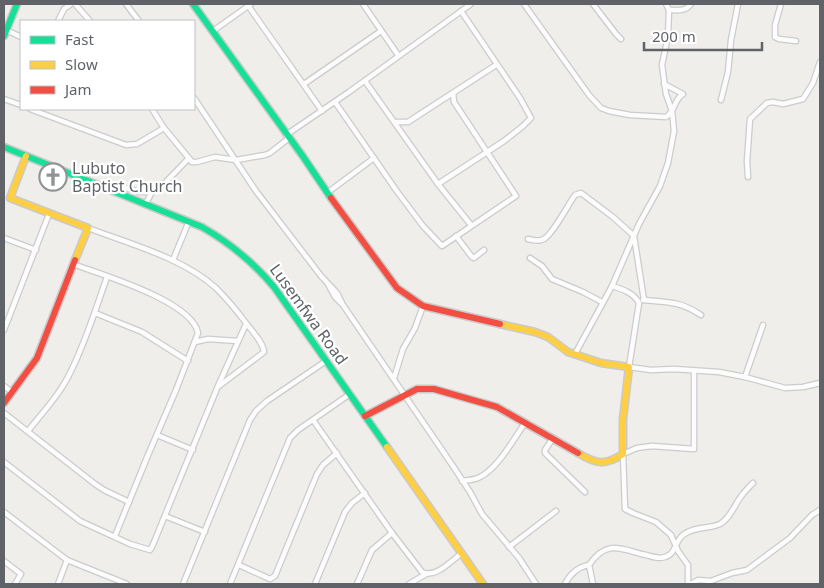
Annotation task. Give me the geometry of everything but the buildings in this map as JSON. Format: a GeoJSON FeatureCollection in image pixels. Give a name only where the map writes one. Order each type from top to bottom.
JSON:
{"type":"FeatureCollection","features":[{"type":"Feature","properties":{"kind":"street"},"geometry":{"type":"LineString","coordinates":[[17,4],[5,33],[20,37]]}},
{"type":"Feature","properties":{"kind":"street"},"geometry":{"type":"LineString","coordinates":[[58,20],[64,9],[73,4],[89,20]]}},
{"type":"Feature","properties":{"kind":"street"},"geometry":{"type":"LineString","coordinates":[[126,4],[138,20]]}},
{"type":"Feature","properties":{"kind":"street"},"geometry":{"type":"LineString","coordinates":[[193,4],[393,283],[412,300],[423,306],[535,332],[548,337],[568,352],[601,362],[629,367],[720,372],[744,376],[784,388],[803,387],[820,383]]}},
{"type":"Feature","properties":{"kind":"street"},"geometry":{"type":"LineString","coordinates":[[213,31],[248,4],[322,110]]}},
{"type":"Feature","properties":{"kind":"street"},"geometry":{"type":"LineString","coordinates":[[363,4],[398,55]]}},
{"type":"Feature","properties":{"kind":"street"},"geometry":{"type":"LineString","coordinates":[[153,110],[164,128],[192,162],[215,157],[236,160],[265,155],[270,153],[288,136],[322,110],[471,4]]}},
{"type":"Feature","properties":{"kind":"street"},"geometry":{"type":"LineString","coordinates":[[524,4],[589,95],[601,108],[630,115],[658,117],[670,115],[677,99],[683,94],[664,84]]}},
{"type":"Feature","properties":{"kind":"street"},"geometry":{"type":"LineString","coordinates":[[593,4],[622,39]]}},
{"type":"Feature","properties":{"kind":"street"},"geometry":{"type":"LineString","coordinates":[[574,354],[612,286],[634,236],[660,186],[668,164],[674,131],[672,111],[664,84],[662,65],[668,36],[669,10],[666,4]]}},
{"type":"Feature","properties":{"kind":"street"},"geometry":{"type":"LineString","coordinates":[[669,10],[682,10],[688,8],[691,4]]}},
{"type":"Feature","properties":{"kind":"street"},"geometry":{"type":"LineString","coordinates":[[720,100],[728,72],[731,40],[738,4]]}},
{"type":"Feature","properties":{"kind":"street"},"geometry":{"type":"LineString","coordinates":[[781,4],[775,25],[774,37],[796,41]]}},
{"type":"Feature","properties":{"kind":"street"},"geometry":{"type":"LineString","coordinates":[[438,184],[487,152],[531,118],[520,98],[461,11]]}},
{"type":"Feature","properties":{"kind":"street"},"geometry":{"type":"LineString","coordinates":[[304,84],[381,31]]}},
{"type":"Feature","properties":{"kind":"street"},"geometry":{"type":"LineString","coordinates":[[396,122],[408,122],[496,65]]}},
{"type":"Feature","properties":{"kind":"street"},"geometry":{"type":"LineString","coordinates":[[748,177],[747,161],[750,119],[772,102],[784,104],[803,99],[813,83],[819,65]]}},
{"type":"Feature","properties":{"kind":"street"},"geometry":{"type":"LineString","coordinates":[[365,81],[396,122],[438,184],[471,225]]}},
{"type":"Feature","properties":{"kind":"street"},"geometry":{"type":"LineString","coordinates":[[335,102],[401,196],[440,245],[443,245],[516,196],[454,102],[453,93]]}},
{"type":"Feature","properties":{"kind":"street"},"geometry":{"type":"LineString","coordinates":[[445,98],[454,102]]}},
{"type":"Feature","properties":{"kind":"street"},"geometry":{"type":"LineString","coordinates":[[4,99],[20,105]]}},
{"type":"Feature","properties":{"kind":"street"},"geometry":{"type":"LineString","coordinates":[[195,99],[256,191],[337,293],[343,305],[394,378],[482,514],[536,584]]}},
{"type":"Feature","properties":{"kind":"street"},"geometry":{"type":"LineString","coordinates":[[33,110],[126,145],[144,141],[164,128]]}},
{"type":"Feature","properties":{"kind":"street","name":"Lusemfwa Road"},"geometry":{"type":"LineString","coordinates":[[4,147],[189,221],[218,235],[256,265],[272,284],[484,584]]}},
{"type":"Feature","properties":{"kind":"street"},"geometry":{"type":"LineString","coordinates":[[26,156],[7,196],[49,214],[173,260],[192,270],[215,288],[246,324],[264,352],[218,386]]}},
{"type":"Feature","properties":{"kind":"street"},"geometry":{"type":"LineString","coordinates":[[327,193],[374,158]]}},
{"type":"Feature","properties":{"kind":"street"},"geometry":{"type":"LineString","coordinates":[[146,203],[152,192],[164,184],[188,159]]}},
{"type":"Feature","properties":{"kind":"street"},"geometry":{"type":"LineString","coordinates":[[113,191],[120,186],[139,192],[152,192]]}},
{"type":"Feature","properties":{"kind":"street"},"geometry":{"type":"LineString","coordinates":[[528,239],[543,240],[575,195],[581,193],[618,220],[634,236],[644,300]]}},
{"type":"Feature","properties":{"kind":"street"},"geometry":{"type":"LineString","coordinates":[[4,330],[49,214]]}},
{"type":"Feature","properties":{"kind":"street"},"geometry":{"type":"LineString","coordinates":[[173,260],[189,221]]}},
{"type":"Feature","properties":{"kind":"street"},"geometry":{"type":"LineString","coordinates":[[4,403],[37,358],[88,228]]}},
{"type":"Feature","properties":{"kind":"street"},"geometry":{"type":"LineString","coordinates":[[456,236],[472,257],[474,258],[484,250]]}},
{"type":"Feature","properties":{"kind":"street"},"geometry":{"type":"LineString","coordinates":[[4,238],[36,250]]}},
{"type":"Feature","properties":{"kind":"street"},"geometry":{"type":"LineString","coordinates":[[530,258],[542,266],[552,279],[602,302]]}},
{"type":"Feature","properties":{"kind":"street"},"geometry":{"type":"LineString","coordinates":[[73,264],[159,298],[176,307],[193,320],[198,332],[188,361],[115,536]]}},
{"type":"Feature","properties":{"kind":"street"},"geometry":{"type":"LineString","coordinates":[[28,431],[72,371],[107,277]]}},
{"type":"Feature","properties":{"kind":"street"},"geometry":{"type":"LineString","coordinates":[[612,286],[630,293],[638,300],[640,308],[629,367],[623,419],[626,509],[633,514],[656,522],[671,535],[688,564],[690,584],[698,580],[708,583],[732,573],[747,570],[790,538],[812,515],[820,510]]}},
{"type":"Feature","properties":{"kind":"street"},"geometry":{"type":"LineString","coordinates":[[638,300],[678,303],[702,315]]}},
{"type":"Feature","properties":{"kind":"street"},"geometry":{"type":"LineString","coordinates":[[394,378],[403,349],[415,328],[423,306]]}},
{"type":"Feature","properties":{"kind":"street"},"geometry":{"type":"LineString","coordinates":[[95,313],[142,332],[188,361]]}},
{"type":"Feature","properties":{"kind":"street"},"geometry":{"type":"LineString","coordinates":[[4,463],[89,527],[150,550],[218,386],[246,324]]}},
{"type":"Feature","properties":{"kind":"street"},"geometry":{"type":"LineString","coordinates":[[744,376],[763,325]]}},
{"type":"Feature","properties":{"kind":"street"},"geometry":{"type":"LineString","coordinates":[[195,342],[208,339],[238,341]]}},
{"type":"Feature","properties":{"kind":"street"},"geometry":{"type":"LineString","coordinates":[[183,584],[245,431],[256,410],[326,361]]}},
{"type":"Feature","properties":{"kind":"street"},"geometry":{"type":"LineString","coordinates":[[365,416],[417,390],[434,389],[497,407],[577,453],[600,463],[607,463],[637,448],[652,446],[694,450],[694,371]]}},
{"type":"Feature","properties":{"kind":"street"},"geometry":{"type":"LineString","coordinates":[[4,386],[12,392]]}},
{"type":"Feature","properties":{"kind":"street"},"geometry":{"type":"LineString","coordinates":[[230,584],[287,445],[298,430],[350,394]]}},
{"type":"Feature","properties":{"kind":"street"},"geometry":{"type":"LineString","coordinates":[[4,412],[95,484],[129,502]]}},
{"type":"Feature","properties":{"kind":"street"},"geometry":{"type":"LineString","coordinates":[[313,420],[392,533],[417,567],[426,574]]}},
{"type":"Feature","properties":{"kind":"street"},"geometry":{"type":"LineString","coordinates":[[462,481],[477,479],[486,472],[506,451],[525,424]]}},
{"type":"Feature","properties":{"kind":"street"},"geometry":{"type":"LineString","coordinates":[[157,435],[193,450]]}},
{"type":"Feature","properties":{"kind":"street"},"geometry":{"type":"LineString","coordinates":[[553,438],[545,453],[585,492]]}},
{"type":"Feature","properties":{"kind":"street"},"geometry":{"type":"LineString","coordinates":[[239,565],[270,578],[275,576],[317,474],[322,465],[336,452]]}},
{"type":"Feature","properties":{"kind":"street"},"geometry":{"type":"LineString","coordinates":[[565,584],[568,577],[575,571],[589,566],[602,551],[612,547],[658,558],[673,553],[681,536],[721,522],[753,482]]}},
{"type":"Feature","properties":{"kind":"street"},"geometry":{"type":"LineString","coordinates":[[315,584],[345,512],[352,503],[365,493]]}},
{"type":"Feature","properties":{"kind":"street"},"geometry":{"type":"LineString","coordinates":[[509,547],[556,511]]}},
{"type":"Feature","properties":{"kind":"street"},"geometry":{"type":"LineString","coordinates":[[4,514],[66,560],[127,584]]}},
{"type":"Feature","properties":{"kind":"street"},"geometry":{"type":"LineString","coordinates":[[165,516],[205,532]]}},
{"type":"Feature","properties":{"kind":"street"},"geometry":{"type":"LineString","coordinates":[[357,584],[372,550],[392,533]]}},
{"type":"Feature","properties":{"kind":"street"},"geometry":{"type":"LineString","coordinates":[[410,584],[426,574],[434,574],[462,553]]}},
{"type":"Feature","properties":{"kind":"street"},"geometry":{"type":"LineString","coordinates":[[58,584],[66,560]]}},
{"type":"Feature","properties":{"kind":"street"},"geometry":{"type":"LineString","coordinates":[[4,561],[20,574],[15,584]]}},
{"type":"Feature","properties":{"kind":"street"},"geometry":{"type":"LineString","coordinates":[[589,566],[593,584]]}},
{"type":"Feature","properties":{"kind":"street"},"geometry":{"type":"LineString","coordinates":[[717,580],[721,584]]}},
{"type":"Feature","properties":{"kind":"traffic: fast"},"geometry":{"type":"LineString","coordinates":[[4,36],[17,4]]}},
{"type":"Feature","properties":{"kind":"traffic: fast"},"geometry":{"type":"LineString","coordinates":[[193,4],[331,198]]}},
{"type":"Feature","properties":{"kind":"traffic: fast"},"geometry":{"type":"LineString","coordinates":[[4,147],[202,227],[232,246],[258,269],[274,287],[387,447]]}},
{"type":"Feature","properties":{"kind":"traffic: slow"},"geometry":{"type":"LineString","coordinates":[[26,156],[10,198],[88,228],[75,260]]}},
{"type":"Feature","properties":{"kind":"traffic: slow"},"geometry":{"type":"LineString","coordinates":[[500,324],[548,337],[568,352],[601,363],[629,367],[623,419],[623,454],[606,462],[600,462],[578,453]]}},
{"type":"Feature","properties":{"kind":"traffic: slow"},"geometry":{"type":"LineString","coordinates":[[387,447],[483,584]]}},
{"type":"Feature","properties":{"kind":"traffic: jam"},"geometry":{"type":"LineString","coordinates":[[331,198],[397,288],[423,306],[500,324]]}},
{"type":"Feature","properties":{"kind":"traffic: jam"},"geometry":{"type":"LineString","coordinates":[[4,403],[37,358],[75,260]]}},
{"type":"Feature","properties":{"kind":"traffic: jam"},"geometry":{"type":"LineString","coordinates":[[365,416],[417,389],[434,389],[497,407],[578,453]]}},
{"type":"Feature","properties":{"kind":"place","name":"Lubuto Baptist Church"},"geometry":{"type":"Point","coordinates":[53,177]}}]}
